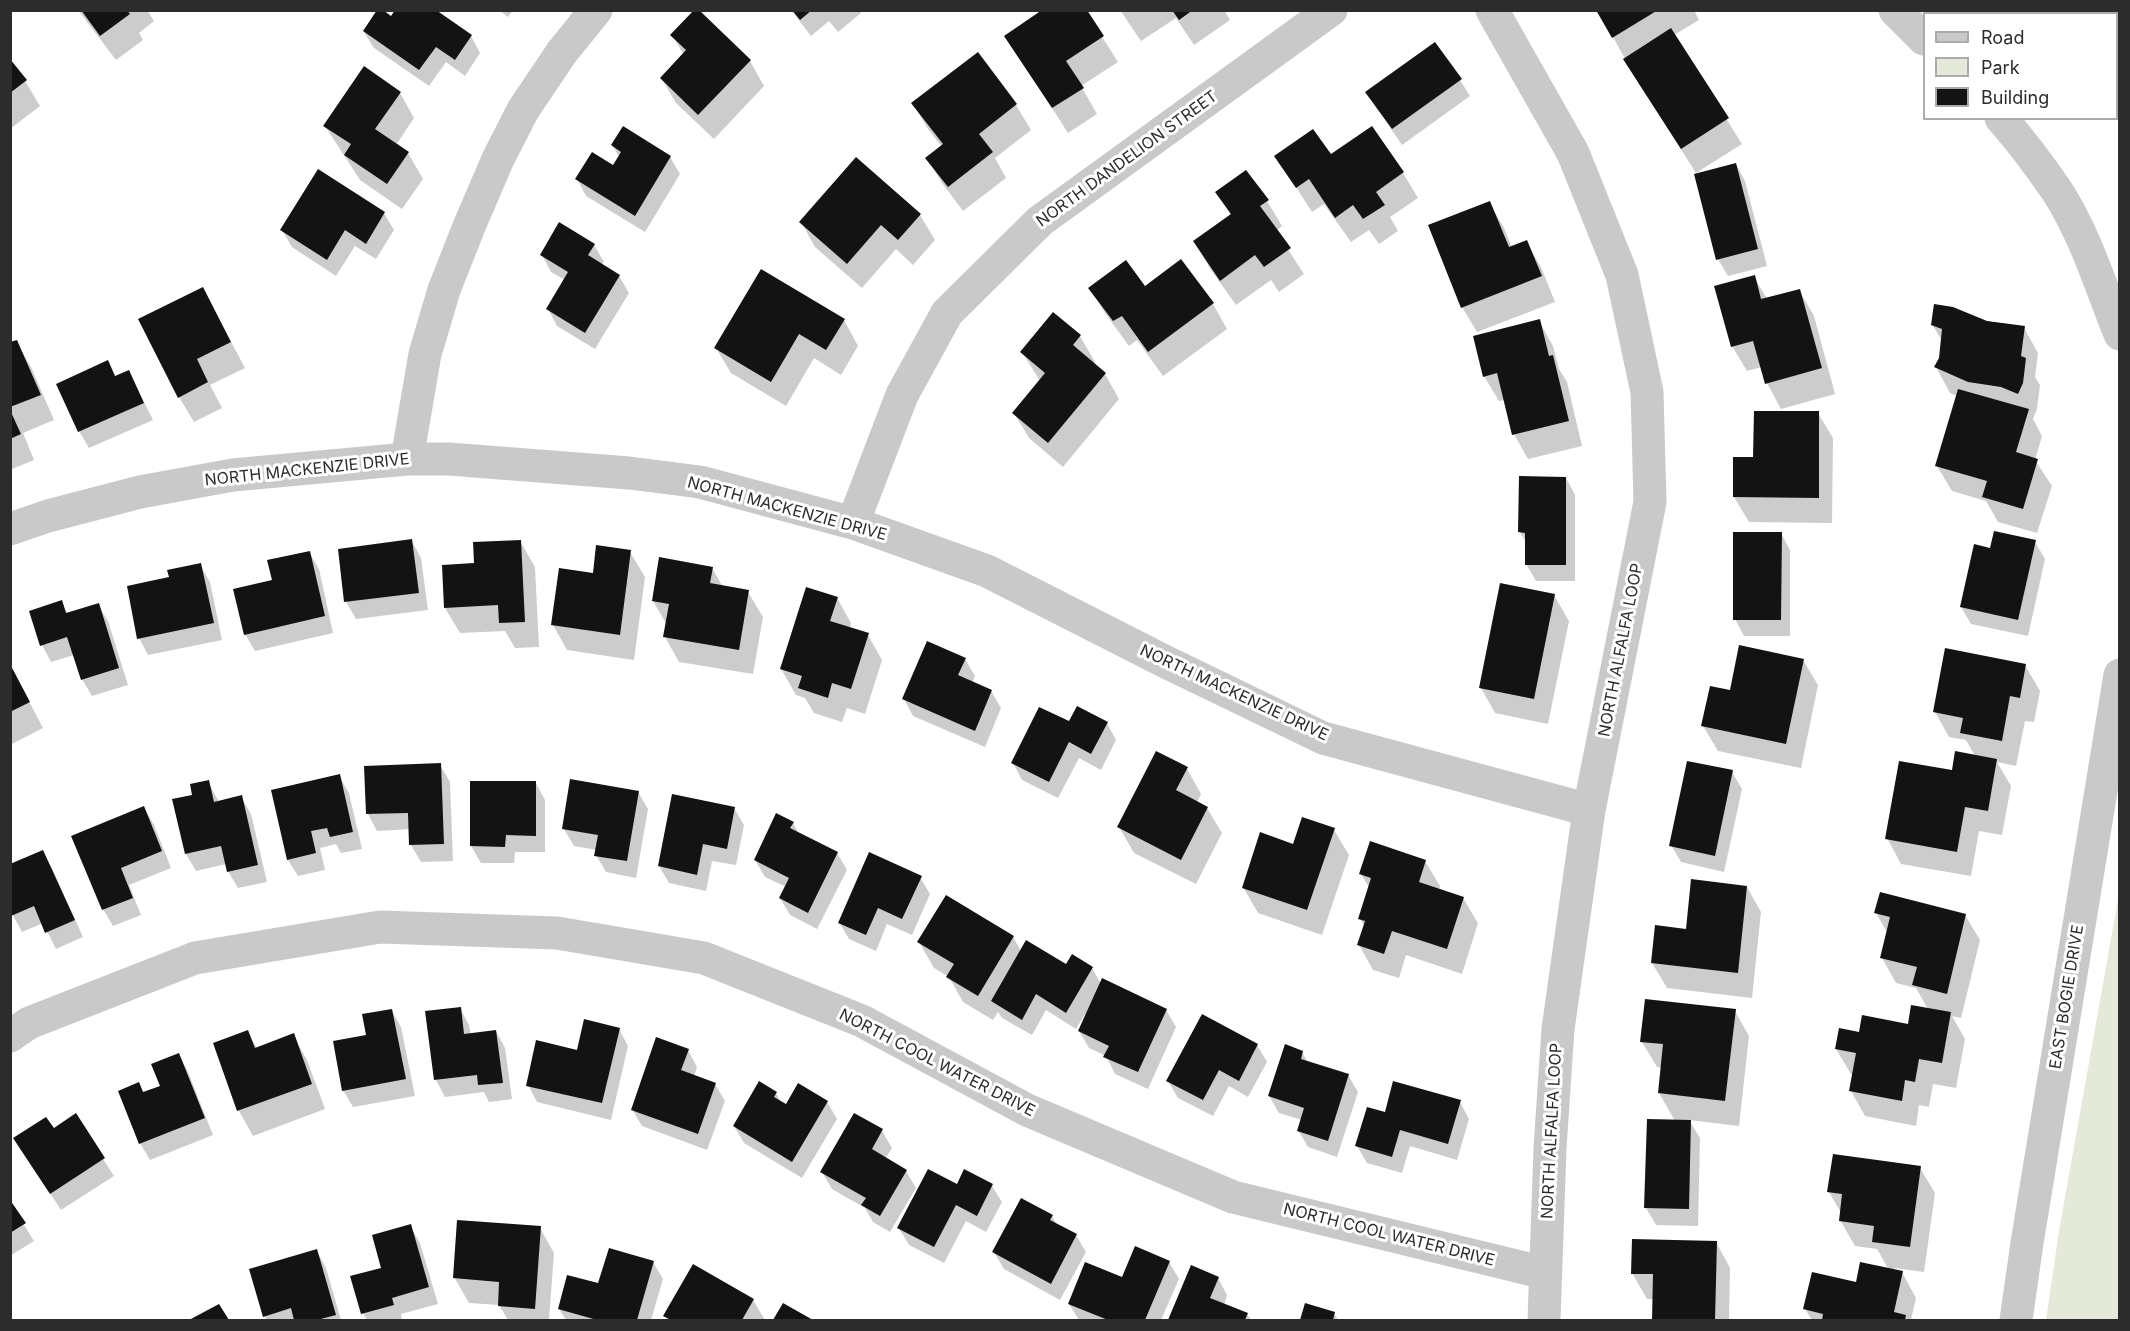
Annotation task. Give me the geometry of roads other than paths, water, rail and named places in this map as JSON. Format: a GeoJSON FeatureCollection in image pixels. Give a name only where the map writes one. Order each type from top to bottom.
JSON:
{"type":"FeatureCollection","features":[{"type":"Feature","properties":{"kind":"street"},"geometry":{"type":"LineString","coordinates":[[407,459],[425,354],[444,290],[470,224],[498,159],[523,110],[562,52],[596,10]]}},
{"type":"Feature","properties":{"kind":"street","name":"NORTH DANDELION STREET"},"geometry":{"type":"LineString","coordinates":[[853,523],[902,395],[947,313],[1040,221],[1331,10]]}},
{"type":"Feature","properties":{"kind":"street","name":"NORTH ALFALFA LOOP"},"geometry":{"type":"LineString","coordinates":[[1492,10],[1573,153],[1622,275],[1647,392],[1650,502],[1589,810],[1558,1029],[1550,1148],[1544,1320]]}},
{"type":"Feature","properties":{"kind":"street"},"geometry":{"type":"LineString","coordinates":[[1895,10],[1923,38]]}},
{"type":"Feature","properties":{"kind":"street"},"geometry":{"type":"LineString","coordinates":[[2003,120],[2058,193],[2087,251],[2120,334]]}},
{"type":"Feature","properties":{"kind":"street","name":"NORTH MACKENZIE DRIVE"},"geometry":{"type":"LineString","coordinates":[[10,529],[48,516],[140,492],[233,475],[407,459],[449,459],[629,472],[700,482],[853,523],[987,571],[1164,661],[1323,738],[1589,810]]}},
{"type":"Feature","properties":{"kind":"street","name":"EAST BOGIE DRIVE"},"geometry":{"type":"LineString","coordinates":[[2016,1320],[2120,675]]}},
{"type":"Feature","properties":{"kind":"street","name":"NORTH COOL WATER DRIVE"},"geometry":{"type":"LineString","coordinates":[[10,1036],[29,1023],[195,958],[380,927],[557,933],[704,958],[862,1021],[1027,1110],[1233,1197],[1545,1273]]}}]}
